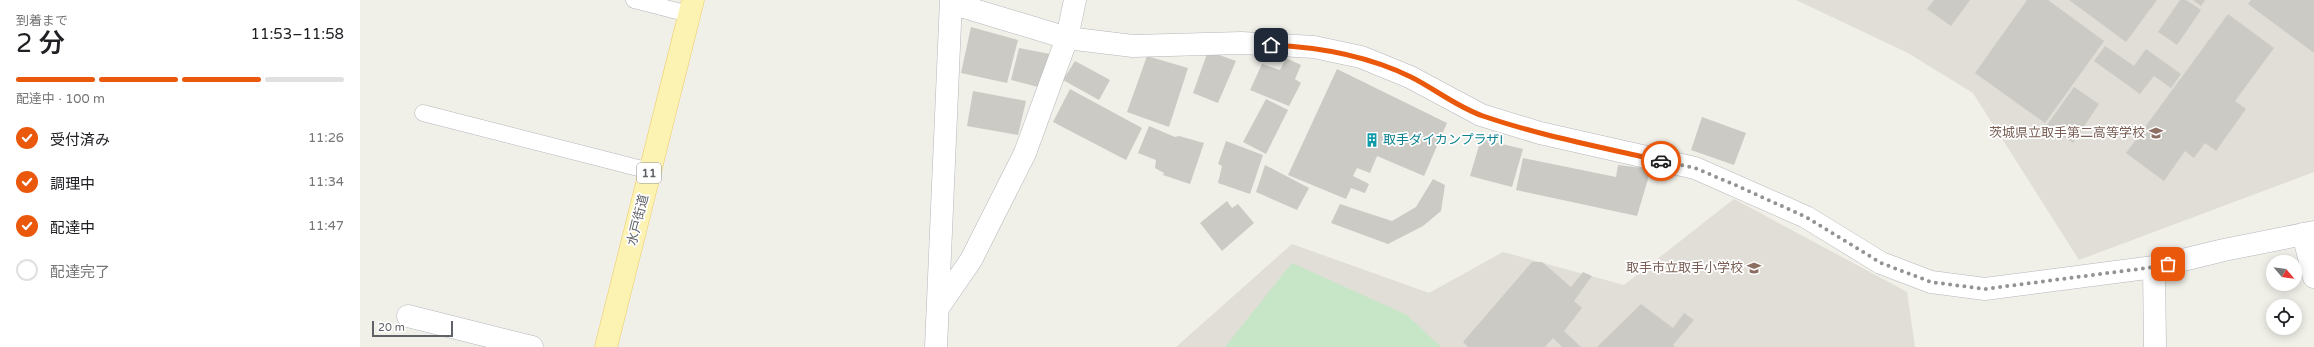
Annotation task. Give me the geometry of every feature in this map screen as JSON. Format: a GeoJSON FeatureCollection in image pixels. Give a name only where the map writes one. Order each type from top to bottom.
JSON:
{"type":"FeatureCollection","features":[{"type":"Feature","properties":{"kind":"main road","name":"水戸街道"},"geometry":{"type":"LineString","coordinates":[[606,347],[691,7]]}},
{"type":"Feature","properties":{"kind":"street"},"geometry":{"type":"LineString","coordinates":[[938,308],[971,260],[1026,153],[1067,38],[1075,0]]}},
{"type":"Feature","properties":{"kind":"street"},"geometry":{"type":"LineString","coordinates":[[936,347],[951,1],[1067,38],[1133,46],[1242,43],[1314,47],[1361,57],[1410,77],[1481,115],[1540,134],[1695,168],[1806,217],[1881,263],[1931,282],[1985,289],[2154,267],[2224,250],[2308,233],[2314,277]]}},
{"type":"Feature","properties":{"kind":"street"},"geometry":{"type":"LineString","coordinates":[[2154,267],[2155,347]]}},
{"type":"Feature","properties":{"kind":"street"},"geometry":{"type":"LineString","coordinates":[[408,316],[532,347]]}},
{"type":"Feature","properties":{"kind":"lane"},"geometry":{"type":"LineString","coordinates":[[634,0],[691,7]]}},
{"type":"Feature","properties":{"kind":"lane"},"geometry":{"type":"LineString","coordinates":[[423,113],[650,171]]}},
{"type":"Feature","properties":{"kind":"shaded area","name":"茨城県立取手第二高等学校"},"geometry":{"type":"Polygon","coordinates":[[[1796,0],[2314,0],[2314,172],[2079,260],[1973,93],[1908,53],[1796,0]]]}},
{"type":"Feature","properties":{"kind":"shaded area","name":"取手市立取手小学校"},"geometry":{"type":"Polygon","coordinates":[[[1734,199],[1907,292],[1915,347],[1176,347],[1292,244],[1429,293],[1503,252],[1624,285],[1734,199]]]}},
{"type":"Feature","properties":{"kind":"green space"},"geometry":{"type":"Polygon","coordinates":[[[1292,263],[1407,315],[1441,347],[1225,347],[1292,263]]]}},
{"type":"Feature","properties":{"kind":"building"},"geometry":{"type":"Polygon","coordinates":[[[1934,0],[1970,0],[1951,26],[1927,9],[1934,0]]]}},
{"type":"Feature","properties":{"kind":"building"},"geometry":{"type":"Polygon","coordinates":[[[2027,0],[2048,0],[2104,41],[2045,123],[1975,73],[2027,0]]]}},
{"type":"Feature","properties":{"kind":"building"},"geometry":{"type":"Polygon","coordinates":[[[2069,0],[2157,0],[2126,42],[2069,0]]]}},
{"type":"Feature","properties":{"kind":"building"},"geometry":{"type":"Polygon","coordinates":[[[2180,0],[2186,0],[2201,10],[2177,45],[2158,32],[2180,0]]]}},
{"type":"Feature","properties":{"kind":"building"},"geometry":{"type":"Polygon","coordinates":[[[2193,0],[2205,0],[2201,6],[2193,0]]]}},
{"type":"Feature","properties":{"kind":"building"},"geometry":{"type":"Polygon","coordinates":[[[2251,0],[2314,0],[2314,53],[2248,4],[2251,0]]]}},
{"type":"Feature","properties":{"kind":"building"},"geometry":{"type":"Polygon","coordinates":[[[2228,14],[2274,48],[2235,101],[2246,109],[2216,151],[2205,143],[2194,158],[2185,151],[2164,181],[2126,153],[2228,14]]]}},
{"type":"Feature","properties":{"kind":"building"},"geometry":{"type":"Polygon","coordinates":[[[971,27],[1018,40],[1007,83],[961,73],[971,27]]]}},
{"type":"Feature","properties":{"kind":"building"},"geometry":{"type":"Polygon","coordinates":[[[2105,46],[2134,66],[2146,49],[2181,74],[2171,88],[2154,76],[2140,94],[2094,61],[2105,46]]]}},
{"type":"Feature","properties":{"kind":"building"},"geometry":{"type":"Polygon","coordinates":[[[1019,48],[1050,54],[1042,88],[1011,80],[1019,48]]]}},
{"type":"Feature","properties":{"kind":"building"},"geometry":{"type":"Polygon","coordinates":[[[1208,51],[1236,61],[1218,103],[1193,93],[1208,51]]]}},
{"type":"Feature","properties":{"kind":"building"},"geometry":{"type":"Polygon","coordinates":[[[1147,56],[1188,68],[1169,127],[1127,112],[1147,56]]]}},
{"type":"Feature","properties":{"kind":"building"},"geometry":{"type":"Polygon","coordinates":[[[1286,58],[1301,65],[1295,79],[1301,83],[1289,106],[1250,90],[1262,64],[1280,70],[1286,58]]]}},
{"type":"Feature","properties":{"kind":"building"},"geometry":{"type":"Polygon","coordinates":[[[1075,61],[1110,80],[1099,100],[1063,80],[1075,61]]]}},
{"type":"Feature","properties":{"kind":"building","name":"取手ダイカンプラザI"},"geometry":{"type":"Polygon","coordinates":[[[1337,69],[1447,123],[1424,176],[1377,156],[1370,173],[1357,168],[1353,176],[1369,184],[1365,193],[1351,188],[1346,199],[1288,175],[1337,69]]]}},
{"type":"Feature","properties":{"kind":"building"},"geometry":{"type":"Polygon","coordinates":[[[2074,87],[2099,104],[2073,143],[2047,125],[2074,87]]]}},
{"type":"Feature","properties":{"kind":"building"},"geometry":{"type":"Polygon","coordinates":[[[1070,89],[1142,128],[1126,160],[1053,122],[1070,89]]]}},
{"type":"Feature","properties":{"kind":"building"},"geometry":{"type":"Polygon","coordinates":[[[973,91],[1026,101],[1018,135],[967,126],[973,91]]]}},
{"type":"Feature","properties":{"kind":"building"},"geometry":{"type":"Polygon","coordinates":[[[1266,99],[1288,110],[1266,154],[1243,142],[1266,99]]]}},
{"type":"Feature","properties":{"kind":"building"},"geometry":{"type":"Polygon","coordinates":[[[1702,117],[1746,133],[1734,165],[1691,150],[1702,117]]]}},
{"type":"Feature","properties":{"kind":"building"},"geometry":{"type":"Polygon","coordinates":[[[1149,126],[1175,137],[1179,136],[1204,143],[1190,184],[1163,175],[1164,173],[1155,168],[1156,160],[1138,153],[1149,126]]]}},
{"type":"Feature","properties":{"kind":"building"},"geometry":{"type":"Polygon","coordinates":[[[1481,139],[1523,149],[1512,187],[1470,176],[1481,139]]]}},
{"type":"Feature","properties":{"kind":"building"},"geometry":{"type":"Polygon","coordinates":[[[1226,141],[1263,155],[1250,194],[1218,183],[1222,166],[1218,164],[1226,141]]]}},
{"type":"Feature","properties":{"kind":"building"},"geometry":{"type":"Polygon","coordinates":[[[1523,158],[1616,177],[1618,165],[1651,169],[1637,216],[1516,190],[1523,158]]]}},
{"type":"Feature","properties":{"kind":"building"},"geometry":{"type":"Polygon","coordinates":[[[1265,165],[1309,188],[1297,210],[1256,192],[1265,165]]]}},
{"type":"Feature","properties":{"kind":"building"},"geometry":{"type":"Polygon","coordinates":[[[1433,179],[1445,185],[1441,211],[1423,226],[1388,244],[1331,223],[1340,204],[1392,221],[1416,207],[1433,179]]]}},
{"type":"Feature","properties":{"kind":"building"},"geometry":{"type":"Polygon","coordinates":[[[1227,201],[1232,208],[1238,204],[1254,223],[1222,251],[1200,223],[1227,201]]]}},
{"type":"Feature","properties":{"kind":"building"},"geometry":{"type":"Polygon","coordinates":[[[1532,262],[1542,262],[1571,287],[1583,272],[1592,276],[1574,301],[1582,308],[1564,331],[1581,347],[1562,347],[1553,338],[1545,347],[1468,347],[1463,342],[1532,262]]]}},
{"type":"Feature","properties":{"kind":"building"},"geometry":{"type":"Polygon","coordinates":[[[1641,304],[1673,328],[1684,313],[1694,320],[1673,345],[1675,347],[1597,347],[1641,304]]]}},
{"type":"Feature","properties":{"kind":"way so far"},"geometry":{"type":"LineString","coordinates":[[1661,161],[1695,168],[1733,184],[1806,217],[1881,263],[1931,282],[1985,289],[2168,264]]}},
{"type":"Feature","properties":{"kind":"place","name":"茨城県立取手第二高等学校"},"geometry":{"type":"Point","coordinates":[2156,133]}},
{"type":"Feature","properties":{"kind":"place","name":"取手ダイカンプラザI"},"geometry":{"type":"Point","coordinates":[1372,140]}},
{"type":"Feature","properties":{"kind":"place","name":"取手市立取手小学校"},"geometry":{"type":"Point","coordinates":[1754,268]}},
{"type":"Feature","properties":{"kind":"route"},"geometry":{"type":"LineString","coordinates":[[1271,45],[1314,47],[1361,57],[1410,77],[1481,115],[1540,134],[1661,161]]}}]}
